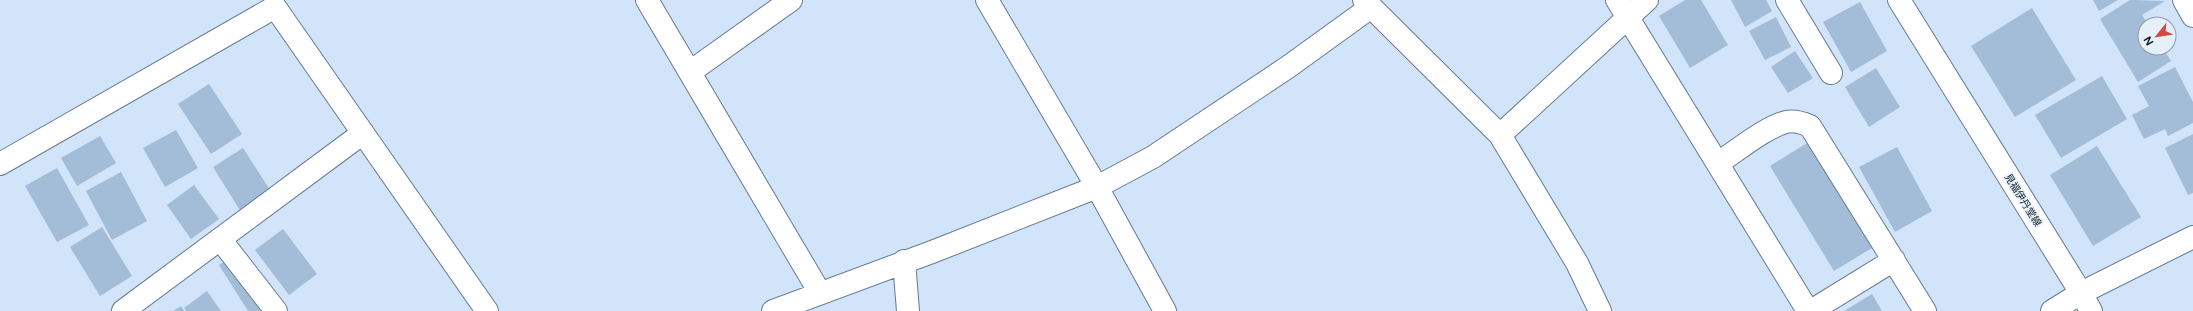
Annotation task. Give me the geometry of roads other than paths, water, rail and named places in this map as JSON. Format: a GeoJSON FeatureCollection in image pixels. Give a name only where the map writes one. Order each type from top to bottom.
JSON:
{"type":"FeatureCollection","features":[{"type":"Feature","properties":{"kind":"street"},"geometry":{"type":"LineString","coordinates":[[647,0],[820,294]]}},
{"type":"Feature","properties":{"kind":"street"},"geometry":{"type":"LineString","coordinates":[[690,72],[791,0]]}},
{"type":"Feature","properties":{"kind":"street"},"geometry":{"type":"LineString","coordinates":[[987,0],[1097,187],[1165,311]]}},
{"type":"Feature","properties":{"kind":"street"},"geometry":{"type":"LineString","coordinates":[[1500,135],[1623,9],[1646,0]]}},
{"type":"Feature","properties":{"kind":"street"},"geometry":{"type":"LineString","coordinates":[[1787,0],[1831,73]]}},
{"type":"Feature","properties":{"kind":"street","name":"見福伊丹堂線"},"geometry":{"type":"LineString","coordinates":[[1899,0],[2086,302]]}},
{"type":"Feature","properties":{"kind":"street"},"geometry":{"type":"LineString","coordinates":[[2184,0],[2193,16]]}},
{"type":"Feature","properties":{"kind":"street"},"geometry":{"type":"LineString","coordinates":[[773,311],[1097,187],[1153,157],[1288,67],[1368,4],[1500,135],[1577,263],[1600,311]]}},
{"type":"Feature","properties":{"kind":"street"},"geometry":{"type":"LineString","coordinates":[[0,164],[275,7],[487,311]]}},
{"type":"Feature","properties":{"kind":"street"},"geometry":{"type":"LineString","coordinates":[[1623,9],[1810,311],[1894,260]]}},
{"type":"Feature","properties":{"kind":"street"},"geometry":{"type":"LineString","coordinates":[[1718,163],[1770,130],[1786,122],[1798,122],[1810,126],[1925,311]]}},
{"type":"Feature","properties":{"kind":"street"},"geometry":{"type":"LineString","coordinates":[[122,311],[363,133]]}},
{"type":"Feature","properties":{"kind":"street"},"geometry":{"type":"LineString","coordinates":[[2052,311],[2086,302],[2193,237]]}},
{"type":"Feature","properties":{"kind":"street"},"geometry":{"type":"LineString","coordinates":[[220,238],[276,311]]}},
{"type":"Feature","properties":{"kind":"street"},"geometry":{"type":"LineString","coordinates":[[904,261],[908,311]]}}]}
